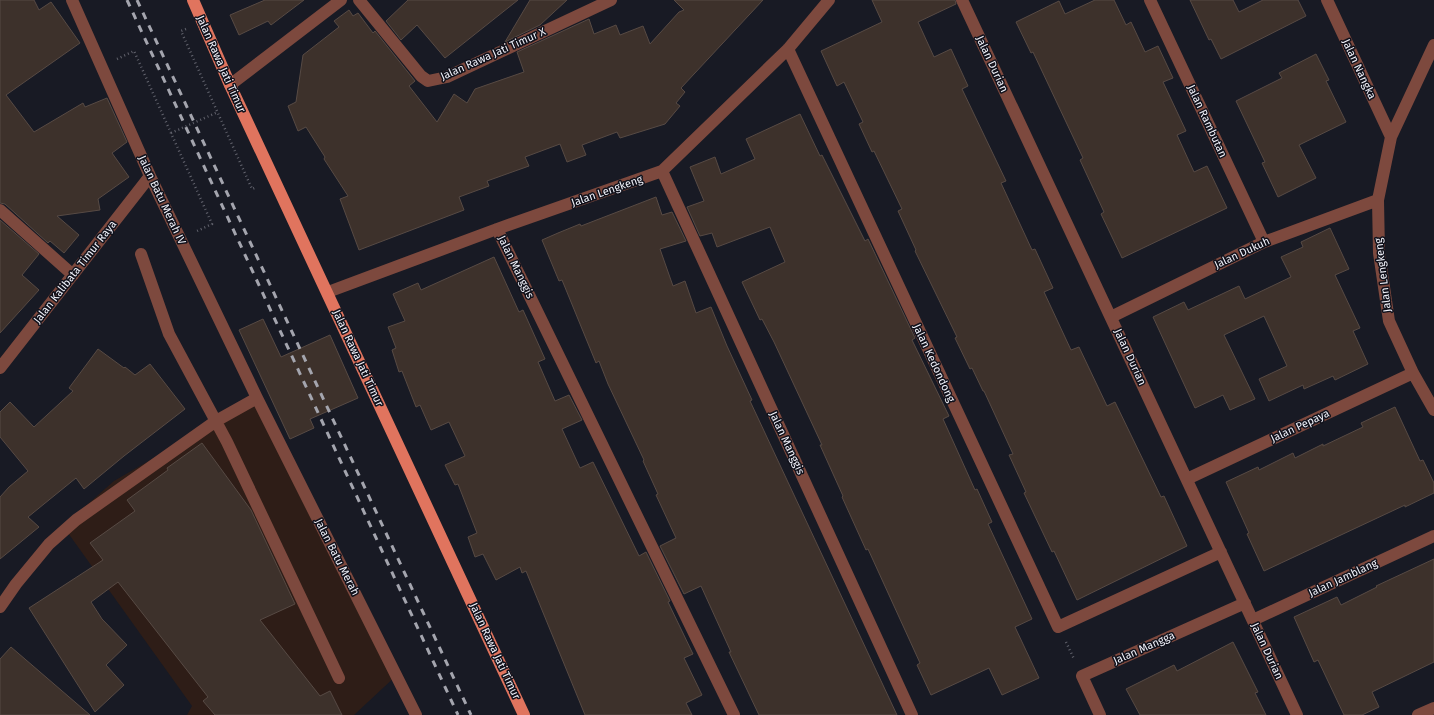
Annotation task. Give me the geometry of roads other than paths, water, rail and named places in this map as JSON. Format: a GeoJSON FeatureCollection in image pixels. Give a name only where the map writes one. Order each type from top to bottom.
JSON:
{"type":"FeatureCollection","features":[{"type":"Feature","properties":{"kind":"main road","name":"Jalan Rawa Jati Timur"},"geometry":{"type":"LineString","coordinates":[[193,0],[230,85],[328,292],[524,715]]}},
{"type":"Feature","properties":{"kind":"street","name":"Jalan Batu Merah IV"},"geometry":{"type":"LineString","coordinates":[[72,0],[150,176],[257,398]]}},
{"type":"Feature","properties":{"kind":"street"},"geometry":{"type":"LineString","coordinates":[[230,85],[341,0]]}},
{"type":"Feature","properties":{"kind":"street","name":"Jalan Rawa Jati Timur X"},"geometry":{"type":"LineString","coordinates":[[359,0],[421,76],[428,81],[447,77],[611,0]]}},
{"type":"Feature","properties":{"kind":"street","name":"Jalan Lengkeng"},"geometry":{"type":"LineString","coordinates":[[328,292],[497,229],[662,171],[788,49],[829,0]]}},
{"type":"Feature","properties":{"kind":"street","name":"Jalan Durian"},"geometry":{"type":"LineString","coordinates":[[962,0],[1297,715]]}},
{"type":"Feature","properties":{"kind":"street","name":"Jalan Rambutan"},"geometry":{"type":"LineString","coordinates":[[1150,0],[1264,242]]}},
{"type":"Feature","properties":{"kind":"street","name":"Jalan Nangka"},"geometry":{"type":"LineString","coordinates":[[1327,0],[1391,137]]}},
{"type":"Feature","properties":{"kind":"street","name":"Jalan Lengkeng"},"geometry":{"type":"LineString","coordinates":[[1434,45],[1391,137],[1378,200],[1379,253],[1389,321],[1434,410]]}},
{"type":"Feature","properties":{"kind":"street","name":"Jalan Kedondong"},"geometry":{"type":"LineString","coordinates":[[788,49],[1058,627],[1221,552]]}},
{"type":"Feature","properties":{"kind":"street","name":"Jalan Manggis"},"geometry":{"type":"LineString","coordinates":[[662,171],[912,715]]}},
{"type":"Feature","properties":{"kind":"street","name":"Jalan Kalibata Timur Raya"},"geometry":{"type":"LineString","coordinates":[[0,368],[150,176]]}},
{"type":"Feature","properties":{"kind":"street","name":"Jalan Dukuh"},"geometry":{"type":"LineString","coordinates":[[1111,317],[1264,242],[1378,200]]}},
{"type":"Feature","properties":{"kind":"street"},"geometry":{"type":"LineString","coordinates":[[0,210],[73,275]]}},
{"type":"Feature","properties":{"kind":"street","name":"Jalan Manggis"},"geometry":{"type":"LineString","coordinates":[[497,229],[734,715]]}},
{"type":"Feature","properties":{"kind":"street"},"geometry":{"type":"LineString","coordinates":[[141,254],[169,334],[228,442],[339,678]]}},
{"type":"Feature","properties":{"kind":"street","name":"Jalan Pepaya"},"geometry":{"type":"LineString","coordinates":[[1186,479],[1414,373]]}},
{"type":"Feature","properties":{"kind":"street"},"geometry":{"type":"LineString","coordinates":[[0,607],[16,584],[49,544],[76,520],[216,421],[257,398]]}},
{"type":"Feature","properties":{"kind":"street","name":"Jalan Batu Merah"},"geometry":{"type":"LineString","coordinates":[[257,398],[416,715]]}},
{"type":"Feature","properties":{"kind":"street","name":"Jalan Jamblang"},"geometry":{"type":"LineString","coordinates":[[1253,620],[1434,536]]}},
{"type":"Feature","properties":{"kind":"street","name":"Jalan Mangga"},"geometry":{"type":"LineString","coordinates":[[1100,715],[1082,676],[1245,603]]}},
{"type":"Feature","properties":{"kind":"street"},"geometry":{"type":"LineString","coordinates":[[1418,715],[1434,708]]}},
{"type":"Feature","properties":{"kind":"railway"},"geometry":{"type":"LineString","coordinates":[[127,0],[458,715]]}},
{"type":"Feature","properties":{"kind":"railway"},"geometry":{"type":"LineString","coordinates":[[137,0],[471,715]]}}]}
